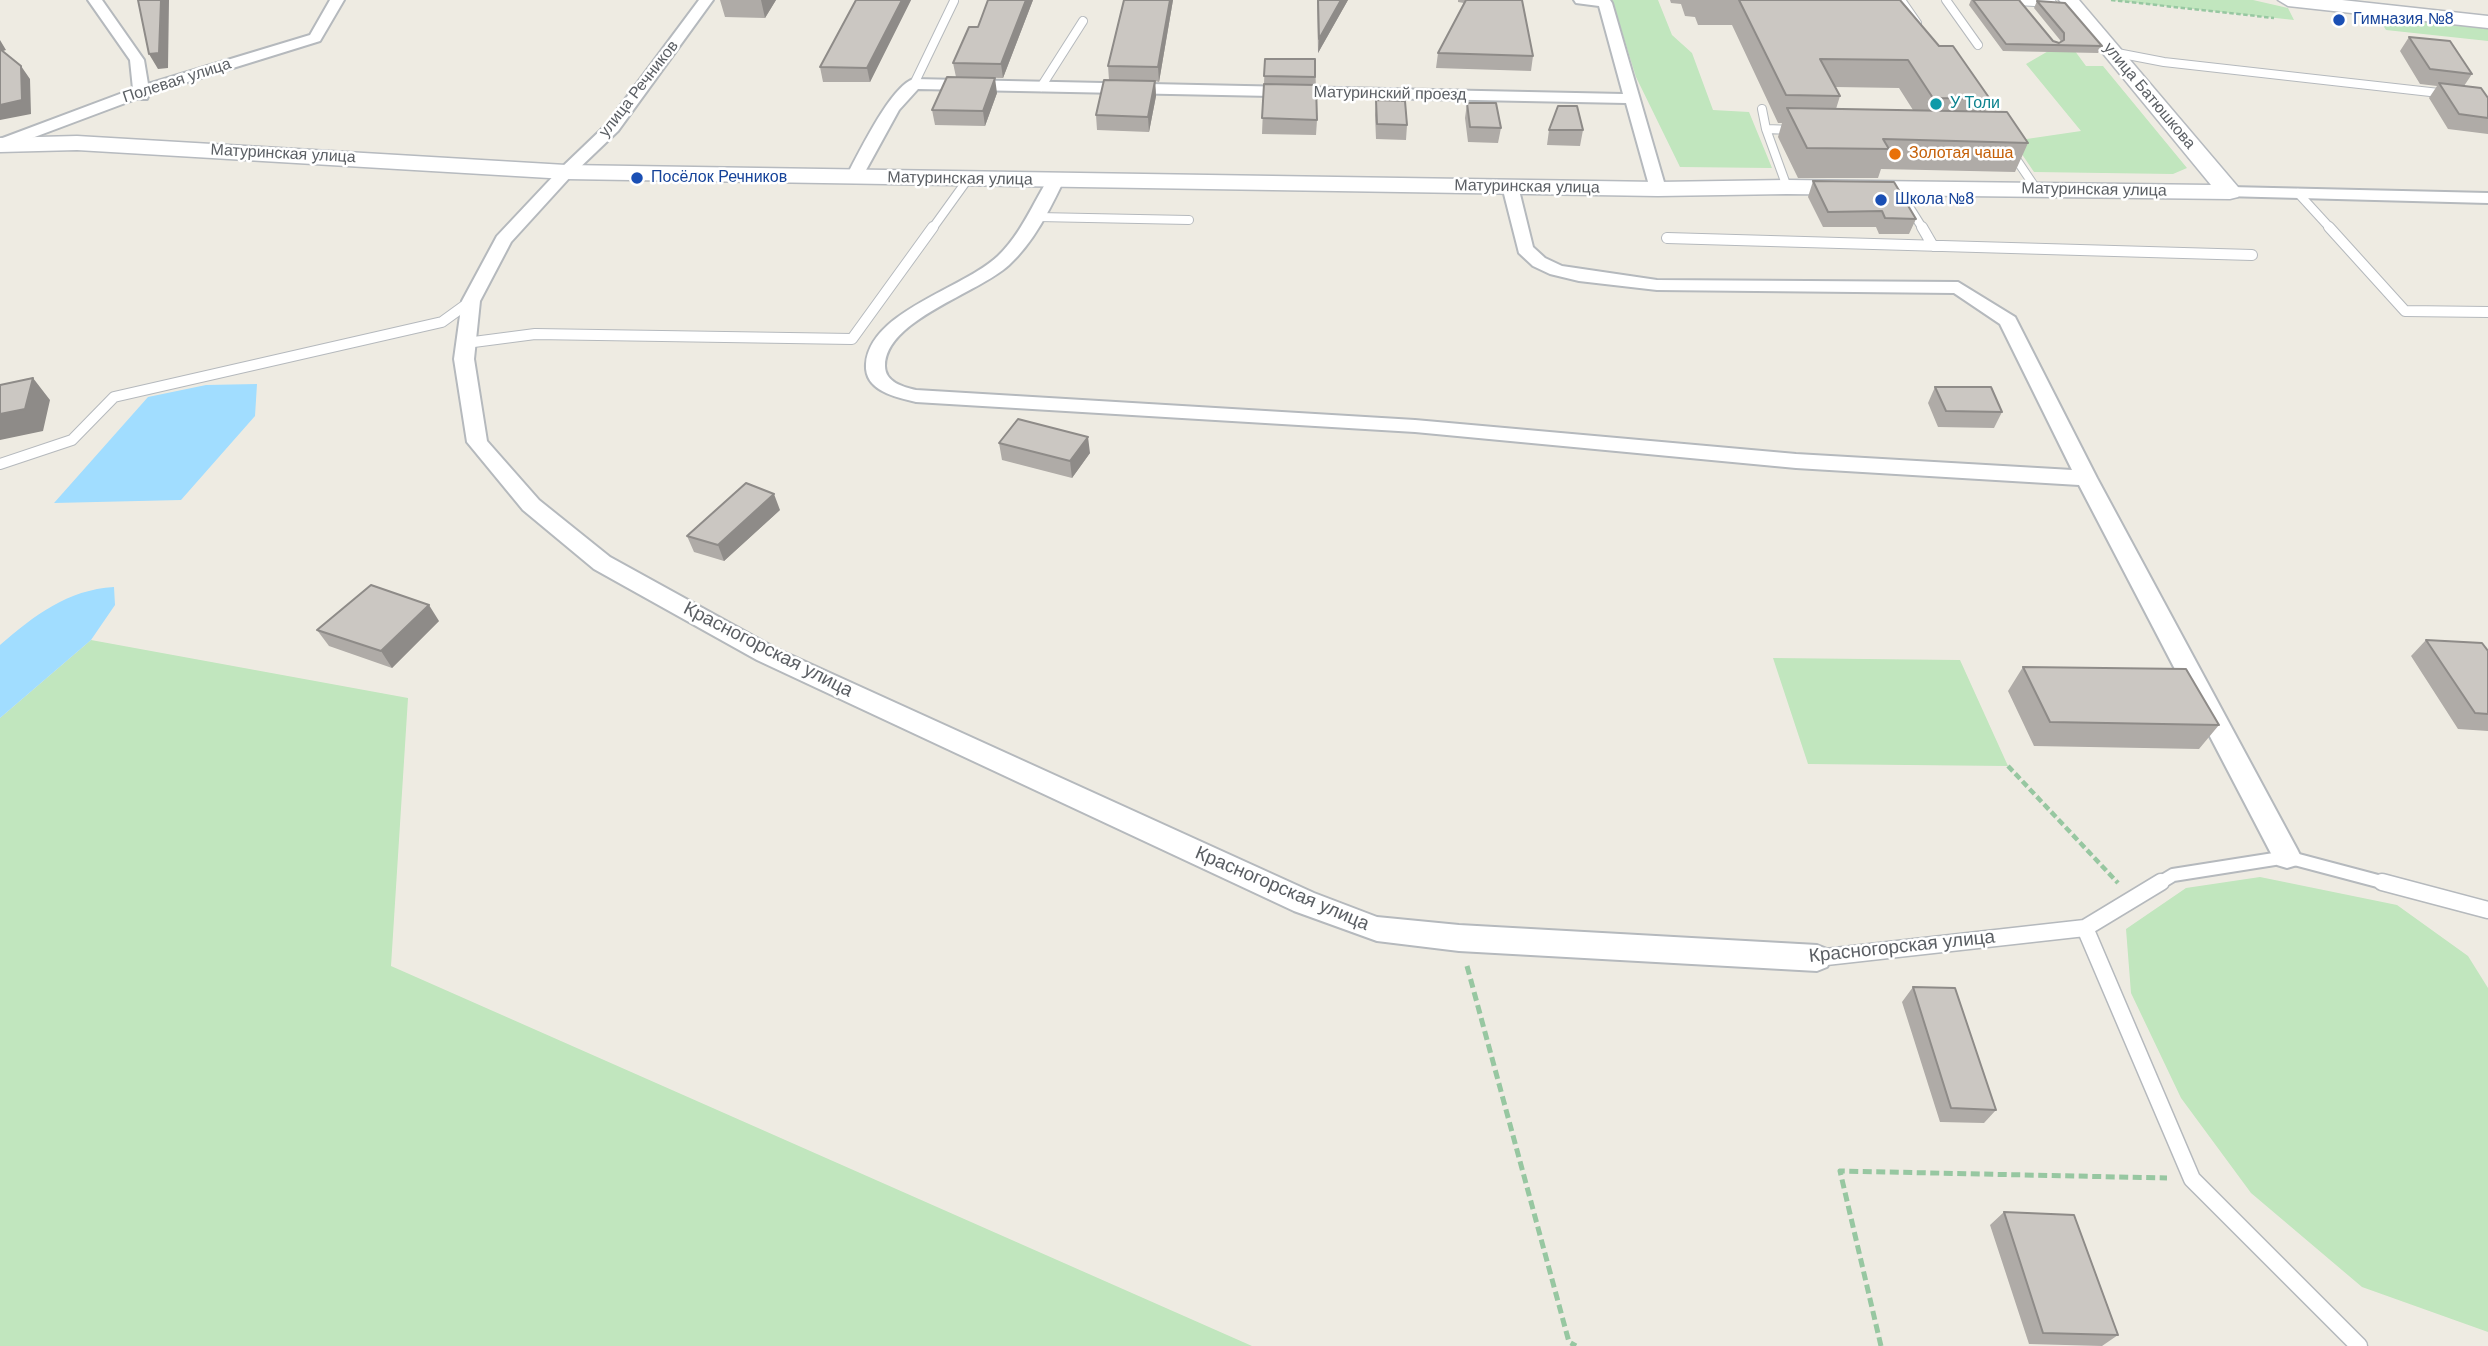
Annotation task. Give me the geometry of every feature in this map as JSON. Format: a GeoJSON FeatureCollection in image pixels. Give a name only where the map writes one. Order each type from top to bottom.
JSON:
{"type":"FeatureCollection","features":[{"type":"Feature","properties":{"kind":"street"},"geometry":{"type":"LineString","coordinates":[[95,0],[137,60],[142,94]]}},
{"type":"Feature","properties":{"kind":"street","name":"Полевая улица"},"geometry":{"type":"LineString","coordinates":[[0,145],[142,94],[315,38],[337,0]]}},
{"type":"Feature","properties":{"kind":"street","name":"улица Речников"},"geometry":{"type":"LineString","coordinates":[[566,172],[612,128],[706,0]]}},
{"type":"Feature","properties":{"kind":"street"},"geometry":{"type":"LineString","coordinates":[[1581,0],[1605,3],[1658,189]]}},
{"type":"Feature","properties":{"kind":"street"},"geometry":{"type":"LineString","coordinates":[[2288,0],[2488,22]]}},
{"type":"Feature","properties":{"kind":"street"},"geometry":{"type":"LineString","coordinates":[[2438,0],[2488,5]]}},
{"type":"Feature","properties":{"kind":"street","name":"улица Батюшкова"},"geometry":{"type":"LineString","coordinates":[[2070,1],[2230,192]]}},
{"type":"Feature","properties":{"kind":"street"},"geometry":{"type":"LineString","coordinates":[[855,177],[892,108],[914,84]]}},
{"type":"Feature","properties":{"kind":"street","name":"Матуринский проезд"},"geometry":{"type":"LineString","coordinates":[[914,84],[1632,99]]}},
{"type":"Feature","properties":{"kind":"street","name":"Матуринская улица"},"geometry":{"type":"LineString","coordinates":[[0,145],[77,144],[412,161],[566,172],[1658,189],[1787,187],[2230,192],[2488,198]]}},
{"type":"Feature","properties":{"kind":"street"},"geometry":{"type":"LineString","coordinates":[[471,301],[503,240],[566,172]]}},
{"type":"Feature","properties":{"kind":"street"},"geometry":{"type":"LineString","coordinates":[[1056,180],[1038,217],[1002,262],[967,285],[929,304],[901,324],[884,342],[874,363],[876,377],[891,390],[916,396],[1415,426],[1796,461],[2086,478]]}},
{"type":"Feature","properties":{"kind":"street"},"geometry":{"type":"LineString","coordinates":[[1510,186],[1525,249],[1539,262],[1579,276],[1657,285],[1958,288],[2008,321],[2086,478],[2287,857]]}},
{"type":"Feature","properties":{"kind":"street","name":"Красногорская улица"},"geometry":{"type":"LineString","coordinates":[[471,301],[464,359],[477,442],[531,505],[602,563],[766,654],[1304,902],[1377,929],[1460,939],[1817,958]]}},
{"type":"Feature","properties":{"kind":"lane"},"geometry":{"type":"LineString","coordinates":[[1946,0],[1978,45]]}},
{"type":"Feature","properties":{"kind":"lane"},"geometry":{"type":"LineString","coordinates":[[2000,0],[2070,1]]}},
{"type":"Feature","properties":{"kind":"lane"},"geometry":{"type":"LineString","coordinates":[[914,84],[954,1]]}},
{"type":"Feature","properties":{"kind":"lane"},"geometry":{"type":"LineString","coordinates":[[1899,1],[1926,36]]}},
{"type":"Feature","properties":{"kind":"lane"},"geometry":{"type":"LineString","coordinates":[[2020,1],[2028,12]]}},
{"type":"Feature","properties":{"kind":"lane"},"geometry":{"type":"LineString","coordinates":[[1041,87],[1083,21]]}},
{"type":"Feature","properties":{"kind":"lane"},"geometry":{"type":"LineString","coordinates":[[2112,52],[2164,62],[2461,95]]}},
{"type":"Feature","properties":{"kind":"lane"},"geometry":{"type":"LineString","coordinates":[[1762,109],[1766,129],[1787,187]]}},
{"type":"Feature","properties":{"kind":"lane"},"geometry":{"type":"LineString","coordinates":[[1766,129],[1807,130]]}},
{"type":"Feature","properties":{"kind":"lane"},"geometry":{"type":"LineString","coordinates":[[2007,145],[2037,190]]}},
{"type":"Feature","properties":{"kind":"lane"},"geometry":{"type":"LineString","coordinates":[[466,343],[535,334],[852,339],[968,179]]}},
{"type":"Feature","properties":{"kind":"lane"},"geometry":{"type":"LineString","coordinates":[[1898,189],[1933,246]]}},
{"type":"Feature","properties":{"kind":"lane"},"geometry":{"type":"LineString","coordinates":[[2298,193],[2405,311],[2488,312]]}},
{"type":"Feature","properties":{"kind":"lane"},"geometry":{"type":"LineString","coordinates":[[1038,217],[1189,219]]}},
{"type":"Feature","properties":{"kind":"lane"},"geometry":{"type":"LineString","coordinates":[[1667,238],[2252,255]]}},
{"type":"Feature","properties":{"kind":"lane"},"geometry":{"type":"LineString","coordinates":[[0,464],[72,440],[114,397],[442,322],[471,301]]}},
{"type":"Feature","properties":{"kind":"lane","name":"Красногорская улица"},"geometry":{"type":"LineString","coordinates":[[1817,958],[2085,928],[2173,875],[2287,857],[2488,910]]}},
{"type":"Feature","properties":{"kind":"lane"},"geometry":{"type":"LineString","coordinates":[[2085,928],[2192,1179],[2359,1346]]}},
{"type":"Feature","properties":{"kind":"path"},"geometry":{"type":"LineString","coordinates":[[2008,766],[2133,899]]}},
{"type":"Feature","properties":{"kind":"path"},"geometry":{"type":"LineString","coordinates":[[1460,939],[1569,1342],[1576,1346]]}},
{"type":"Feature","properties":{"kind":"path"},"geometry":{"type":"LineString","coordinates":[[1881,1346],[1840,1171],[2192,1179]]}},
{"type":"Feature","properties":{"kind":"green space"},"geometry":{"type":"Polygon","coordinates":[[[1612,0],[1658,0],[1672,35],[1692,53],[1713,110],[1749,112],[1772,168],[1680,167],[1636,77],[1612,0]]]}},
{"type":"Feature","properties":{"kind":"green space"},"geometry":{"type":"Polygon","coordinates":[[[2111,0],[2253,0],[2288,8],[2294,20],[2111,0]]]}},
{"type":"Feature","properties":{"kind":"green space"},"geometry":{"type":"Polygon","coordinates":[[[2377,16],[2488,22],[2488,41],[2386,30],[2377,16]]]}},
{"type":"Feature","properties":{"kind":"green space"},"geometry":{"type":"Polygon","coordinates":[[[2057,46],[2072,47],[2086,66],[2103,66],[2187,168],[2173,174],[2034,172],[2013,141],[2081,131],[2026,64],[2057,46]]]}},
{"type":"Feature","properties":{"kind":"green space"},"geometry":{"type":"Polygon","coordinates":[[[91,640],[408,698],[391,966],[1252,1346],[0,1346],[0,718],[91,640]]]}},
{"type":"Feature","properties":{"kind":"green space"},"geometry":{"type":"Polygon","coordinates":[[[1773,658],[1960,660],[2008,766],[1808,764],[1773,658]]]}},
{"type":"Feature","properties":{"kind":"green space"},"geometry":{"type":"Polygon","coordinates":[[[2260,877],[2397,905],[2468,956],[2488,988],[2488,1332],[2362,1287],[2251,1193],[2181,1098],[2131,993],[2126,929],[2186,888],[2260,877]]]}},
{"type":"Feature","properties":{"kind":"water"},"geometry":{"type":"Polygon","coordinates":[[[257,384],[255,416],[181,500],[54,503],[148,397],[206,385],[257,384]]]}},
{"type":"Feature","properties":{"kind":"water"},"geometry":{"type":"Polygon","coordinates":[[[114,587],[115,605],[91,640],[0,718],[0,645],[52,606],[81,593],[114,587]]]}},
{"type":"Feature","properties":{"kind":"building"},"geometry":{"type":"Polygon","coordinates":[[[138,0],[161,0],[159,53],[149,54],[138,0]]]}},
{"type":"Feature","properties":{"kind":"building"},"geometry":{"type":"Polygon","coordinates":[[[856,0],[902,0],[867,68],[820,67],[856,0]]]}},
{"type":"Feature","properties":{"kind":"building"},"geometry":{"type":"Polygon","coordinates":[[[988,0],[1026,0],[1001,64],[953,63],[969,27],[978,27],[988,0]]]}},
{"type":"Feature","properties":{"kind":"building"},"geometry":{"type":"Polygon","coordinates":[[[1124,0],[1170,0],[1158,67],[1108,66],[1124,0]]]}},
{"type":"Feature","properties":{"kind":"building"},"geometry":{"type":"Polygon","coordinates":[[[1318,0],[1341,0],[1319,39],[1318,0]]]}},
{"type":"Feature","properties":{"kind":"building"},"geometry":{"type":"Polygon","coordinates":[[[1466,0],[1522,0],[1533,56],[1438,53],[1466,0]]]}},
{"type":"Feature","properties":{"kind":"building"},"geometry":{"type":"Polygon","coordinates":[[[1739,0],[1900,0],[1939,46],[1953,46],[1990,99],[1933,98],[1908,60],[1820,59],[1840,96],[1786,95],[1739,0]]]}},
{"type":"Feature","properties":{"kind":"building"},"geometry":{"type":"Polygon","coordinates":[[[1973,0],[2019,0],[2053,41],[2059,43],[2064,40],[2064,33],[2037,1],[2065,3],[2102,46],[2006,44],[1973,0]]]}},
{"type":"Feature","properties":{"kind":"building"},"geometry":{"type":"Polygon","coordinates":[[[2409,37],[2450,41],[2472,74],[2430,69],[2409,37]]]}},
{"type":"Feature","properties":{"kind":"building"},"geometry":{"type":"Polygon","coordinates":[[[0,49],[21,66],[22,100],[0,105],[0,49]]]}},
{"type":"Feature","properties":{"kind":"building"},"geometry":{"type":"Polygon","coordinates":[[[1265,59],[1315,59],[1315,77],[1264,76],[1265,59]]]}},
{"type":"Feature","properties":{"kind":"building"},"geometry":{"type":"Polygon","coordinates":[[[947,77],[995,78],[983,111],[932,110],[947,77]]]}},
{"type":"Feature","properties":{"kind":"building"},"geometry":{"type":"Polygon","coordinates":[[[1104,80],[1155,81],[1148,117],[1096,115],[1104,80]]]}},
{"type":"Feature","properties":{"kind":"building"},"geometry":{"type":"Polygon","coordinates":[[[2439,83],[2481,88],[2488,98],[2488,118],[2459,114],[2439,83]]]}},
{"type":"Feature","properties":{"kind":"building"},"geometry":{"type":"Polygon","coordinates":[[[1264,84],[1316,85],[1317,120],[1262,118],[1264,84]]]}},
{"type":"Feature","properties":{"kind":"building"},"geometry":{"type":"Polygon","coordinates":[[[1376,100],[1405,101],[1407,125],[1377,124],[1376,100]]]}},
{"type":"Feature","properties":{"kind":"building"},"geometry":{"type":"Polygon","coordinates":[[[1467,103],[1496,103],[1501,128],[1470,127],[1467,103]]]}},
{"type":"Feature","properties":{"kind":"building"},"geometry":{"type":"Polygon","coordinates":[[[1558,106],[1577,106],[1583,130],[1549,130],[1558,106]]]}},
{"type":"Feature","properties":{"kind":"building"},"geometry":{"type":"Polygon","coordinates":[[[1787,108],[2007,112],[2028,143],[1883,139],[1889,149],[1807,148],[1787,108]]]}},
{"type":"Feature","properties":{"kind":"building"},"geometry":{"type":"Polygon","coordinates":[[[1813,181],[1894,182],[1916,219],[1885,218],[1882,211],[1828,212],[1813,181]]]}},
{"type":"Feature","properties":{"kind":"building"},"geometry":{"type":"Polygon","coordinates":[[[33,378],[25,409],[0,414],[0,385],[33,378]]]}},
{"type":"Feature","properties":{"kind":"building"},"geometry":{"type":"Polygon","coordinates":[[[1935,387],[1991,387],[2002,412],[1946,411],[1935,387]]]}},
{"type":"Feature","properties":{"kind":"building"},"geometry":{"type":"Polygon","coordinates":[[[1018,419],[1088,437],[1070,461],[999,443],[1018,419]]]}},
{"type":"Feature","properties":{"kind":"building"},"geometry":{"type":"Polygon","coordinates":[[[746,483],[774,494],[718,545],[687,536],[746,483]]]}},
{"type":"Feature","properties":{"kind":"building"},"geometry":{"type":"Polygon","coordinates":[[[371,585],[429,605],[381,651],[317,630],[371,585]]]}},
{"type":"Feature","properties":{"kind":"building"},"geometry":{"type":"Polygon","coordinates":[[[2426,640],[2482,643],[2488,651],[2488,714],[2475,713],[2426,640]]]}},
{"type":"Feature","properties":{"kind":"building"},"geometry":{"type":"Polygon","coordinates":[[[2023,667],[2186,669],[2219,725],[2050,722],[2023,667]]]}},
{"type":"Feature","properties":{"kind":"building"},"geometry":{"type":"Polygon","coordinates":[[[1913,987],[1955,988],[1996,1110],[1951,1108],[1913,987]]]}},
{"type":"Feature","properties":{"kind":"building"},"geometry":{"type":"Polygon","coordinates":[[[2004,1212],[2074,1215],[2118,1335],[2043,1333],[2004,1212]]]}},
{"type":"Feature","properties":{"kind":"place","name":"Гимназия №8"},"geometry":{"type":"Point","coordinates":[2339,20]}},
{"type":"Feature","properties":{"kind":"place","name":"У Толи"},"geometry":{"type":"Point","coordinates":[1936,104]}},
{"type":"Feature","properties":{"kind":"place","name":"Золотая чаша"},"geometry":{"type":"Point","coordinates":[1895,154]}},
{"type":"Feature","properties":{"kind":"place","name":"Посёлок Речников"},"geometry":{"type":"Point","coordinates":[637,178]}},
{"type":"Feature","properties":{"kind":"place","name":"Школа №8"},"geometry":{"type":"Point","coordinates":[1881,200]}}]}
